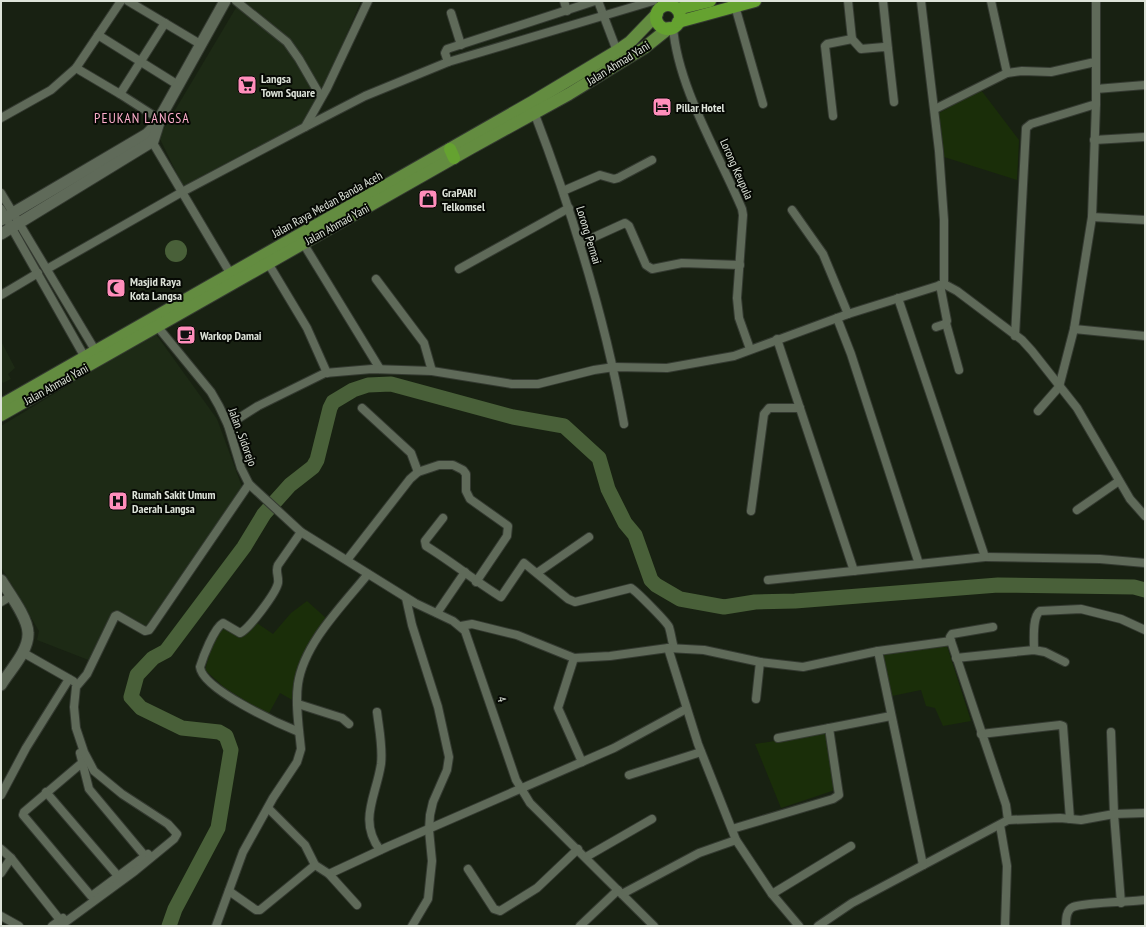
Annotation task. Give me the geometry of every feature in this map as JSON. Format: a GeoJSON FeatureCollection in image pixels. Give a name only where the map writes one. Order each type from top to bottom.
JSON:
{"type":"FeatureCollection","features":[{"type":"Feature","properties":{"kind":"highway"},"geometry":{"type":"LineString","coordinates":[[677,9],[710,1]]}},
{"type":"Feature","properties":{"kind":"highway"},"geometry":{"type":"LineString","coordinates":[[674,26],[680,15],[677,9],[671,5],[659,6],[660,24],[674,26],[755,1]]}},
{"type":"Feature","properties":{"kind":"main road"},"geometry":{"type":"LineString","coordinates":[[1,234],[16,226],[87,176],[150,138],[200,44],[225,1]]}},
{"type":"Feature","properties":{"kind":"main road","name":"Jalan Raya Medan Banda Aceh"},"geometry":{"type":"LineString","coordinates":[[1,404],[92,358],[452,154],[630,42],[659,6]]}},
{"type":"Feature","properties":{"kind":"main road","name":"Jalan Ahmad Yani"},"geometry":{"type":"LineString","coordinates":[[1,415],[92,358],[157,326],[233,278],[268,262],[303,243],[452,154],[534,112],[644,48],[674,26]]}},
{"type":"Feature","properties":{"kind":"main road"},"geometry":{"type":"LineString","coordinates":[[5,215],[87,176]]}},
{"type":"Feature","properties":{"kind":"main road"},"geometry":{"type":"LineString","coordinates":[[1,580],[22,614],[28,632],[22,652],[1,685]]}},
{"type":"Feature","properties":{"kind":"street"},"geometry":{"type":"LineString","coordinates":[[1,118],[51,90],[76,68],[121,1]]}},
{"type":"Feature","properties":{"kind":"street"},"geometry":{"type":"LineString","coordinates":[[128,1],[200,44]]}},
{"type":"Feature","properties":{"kind":"street"},"geometry":{"type":"LineString","coordinates":[[305,127],[368,1]]}},
{"type":"Feature","properties":{"kind":"street"},"geometry":{"type":"LineString","coordinates":[[564,1],[567,11]]}},
{"type":"Feature","properties":{"kind":"street"},"geometry":{"type":"LineString","coordinates":[[448,62],[445,53],[446,50],[597,1],[605,16],[617,51]]}},
{"type":"Feature","properties":{"kind":"street"},"geometry":{"type":"LineString","coordinates":[[848,1],[852,39],[861,49],[884,47],[888,49]]}},
{"type":"Feature","properties":{"kind":"street"},"geometry":{"type":"LineString","coordinates":[[883,1],[894,102]]}},
{"type":"Feature","properties":{"kind":"street"},"geometry":{"type":"LineString","coordinates":[[921,1],[935,108],[944,220],[942,285],[946,323],[959,370]]}},
{"type":"Feature","properties":{"kind":"street"},"geometry":{"type":"LineString","coordinates":[[991,1],[1007,73]]}},
{"type":"Feature","properties":{"kind":"street"},"geometry":{"type":"LineString","coordinates":[[1038,411],[1059,387],[1074,329],[1092,217],[1096,104],[1096,1]]}},
{"type":"Feature","properties":{"kind":"street"},"geometry":{"type":"LineString","coordinates":[[237,2],[287,42],[300,59],[321,97]]}},
{"type":"Feature","properties":{"kind":"street"},"geometry":{"type":"LineString","coordinates":[[46,269],[182,192],[365,96],[448,62],[605,16],[659,6]]}},
{"type":"Feature","properties":{"kind":"street"},"geometry":{"type":"LineString","coordinates":[[735,6],[763,104]]}},
{"type":"Feature","properties":{"kind":"street"},"geometry":{"type":"LineString","coordinates":[[451,14],[461,45]]}},
{"type":"Feature","properties":{"kind":"street"},"geometry":{"type":"LineString","coordinates":[[120,94],[165,22]]}},
{"type":"Feature","properties":{"kind":"street","name":"Lorong Keupula"},"geometry":{"type":"LineString","coordinates":[[674,26],[674,43],[686,85],[742,209],[743,215],[740,265],[736,298],[737,311],[750,349]]}},
{"type":"Feature","properties":{"kind":"street"},"geometry":{"type":"LineString","coordinates":[[98,35],[178,85]]}},
{"type":"Feature","properties":{"kind":"street"},"geometry":{"type":"LineString","coordinates":[[833,116],[825,45],[852,39]]}},
{"type":"Feature","properties":{"kind":"street"},"geometry":{"type":"LineString","coordinates":[[935,108],[1007,73],[1022,71],[1051,72],[1095,62]]}},
{"type":"Feature","properties":{"kind":"street"},"geometry":{"type":"LineString","coordinates":[[76,68],[120,94],[159,120]]}},
{"type":"Feature","properties":{"kind":"street"},"geometry":{"type":"LineString","coordinates":[[1096,89],[1145,85]]}},
{"type":"Feature","properties":{"kind":"street"},"geometry":{"type":"LineString","coordinates":[[1015,336],[1026,128],[1031,124],[1096,104]]}},
{"type":"Feature","properties":{"kind":"street","name":"Lorong Permai"},"geometry":{"type":"LineString","coordinates":[[534,112],[569,208],[580,243],[614,367],[624,424]]}},
{"type":"Feature","properties":{"kind":"street"},"geometry":{"type":"LineString","coordinates":[[1094,140],[1145,137]]}},
{"type":"Feature","properties":{"kind":"street"},"geometry":{"type":"LineString","coordinates":[[150,138],[233,278]]}},
{"type":"Feature","properties":{"kind":"street"},"geometry":{"type":"LineString","coordinates":[[563,191],[600,175],[614,179],[618,178],[652,160]]}},
{"type":"Feature","properties":{"kind":"street"},"geometry":{"type":"LineString","coordinates":[[1,193],[5,215],[16,226],[46,269],[92,358]]}},
{"type":"Feature","properties":{"kind":"street"},"geometry":{"type":"LineString","coordinates":[[459,269],[569,208]]}},
{"type":"Feature","properties":{"kind":"street"},"geometry":{"type":"LineString","coordinates":[[792,210],[823,254],[848,314]]}},
{"type":"Feature","properties":{"kind":"street"},"geometry":{"type":"LineString","coordinates":[[1092,217],[1145,220]]}},
{"type":"Feature","properties":{"kind":"street"},"geometry":{"type":"LineString","coordinates":[[580,243],[625,223],[629,226],[646,265],[652,270],[682,263],[740,265]]}},
{"type":"Feature","properties":{"kind":"street"},"geometry":{"type":"LineString","coordinates":[[16,226],[38,273],[92,358]]}},
{"type":"Feature","properties":{"kind":"street"},"geometry":{"type":"LineString","coordinates":[[303,243],[380,369]]}},
{"type":"Feature","properties":{"kind":"street"},"geometry":{"type":"LineString","coordinates":[[268,262],[307,328],[327,373]]}},
{"type":"Feature","properties":{"kind":"street"},"geometry":{"type":"LineString","coordinates":[[1,295],[38,273]]}},
{"type":"Feature","properties":{"kind":"street"},"geometry":{"type":"LineString","coordinates":[[376,280],[424,343],[432,371]]}},
{"type":"Feature","properties":{"kind":"street"},"geometry":{"type":"LineString","coordinates":[[228,425],[302,383],[327,373],[380,369],[432,371],[512,384],[538,384],[594,370],[614,367],[667,368],[734,356],[848,314],[942,285],[957,291],[1032,351],[1084,418],[1130,499],[1145,516]]}},
{"type":"Feature","properties":{"kind":"street"},"geometry":{"type":"LineString","coordinates":[[898,298],[985,557]]}},
{"type":"Feature","properties":{"kind":"street"},"geometry":{"type":"LineString","coordinates":[[837,318],[851,354],[919,564]]}},
{"type":"Feature","properties":{"kind":"street"},"geometry":{"type":"LineString","coordinates":[[936,327],[946,323]]}},
{"type":"Feature","properties":{"kind":"street","name":"Jalan . Sidorejo"},"geometry":{"type":"LineString","coordinates":[[157,326],[211,392],[228,425],[241,468],[249,484],[301,532]]}},
{"type":"Feature","properties":{"kind":"street"},"geometry":{"type":"LineString","coordinates":[[1074,329],[1145,336]]}},
{"type":"Feature","properties":{"kind":"street"},"geometry":{"type":"LineString","coordinates":[[777,339],[854,571]]}},
{"type":"Feature","properties":{"kind":"street"},"geometry":{"type":"LineString","coordinates":[[362,408],[411,453],[418,472]]}},
{"type":"Feature","properties":{"kind":"street"},"geometry":{"type":"LineString","coordinates":[[751,511],[764,414],[769,408],[800,408]]}},
{"type":"Feature","properties":{"kind":"street"},"geometry":{"type":"LineString","coordinates":[[346,560],[418,472],[448,464],[459,467],[466,474],[466,491],[470,499],[508,526],[507,536],[476,582]]}},
{"type":"Feature","properties":{"kind":"street"},"geometry":{"type":"LineString","coordinates":[[1077,510],[1120,481]]}},
{"type":"Feature","properties":{"kind":"street"},"geometry":{"type":"LineString","coordinates":[[1,795],[26,748],[73,681],[87,674],[115,616],[117,615],[145,631],[149,630],[249,484]]}},
{"type":"Feature","properties":{"kind":"street"},"geometry":{"type":"LineString","coordinates":[[443,518],[424,543],[465,572],[476,582],[501,597],[523,563],[568,599],[575,602],[631,588],[668,625],[671,648],[686,709],[701,752],[736,840],[772,894],[799,926]]}},
{"type":"Feature","properties":{"kind":"street"},"geometry":{"type":"LineString","coordinates":[[299,732],[248,708],[203,676],[200,667],[214,634],[220,624],[223,623],[240,633],[255,618],[277,584],[276,570],[278,564],[301,532],[406,598],[461,626],[472,624],[517,635],[574,658],[610,656],[671,648],[704,650],[760,662],[803,667],[878,651],[951,641]]}},
{"type":"Feature","properties":{"kind":"street"},"geometry":{"type":"LineString","coordinates":[[537,573],[589,537]]}},
{"type":"Feature","properties":{"kind":"street"},"geometry":{"type":"LineString","coordinates":[[768,580],[985,557],[1100,559],[1145,564]]}},
{"type":"Feature","properties":{"kind":"street"},"geometry":{"type":"LineString","coordinates":[[437,613],[465,572]]}},
{"type":"Feature","properties":{"kind":"street"},"geometry":{"type":"LineString","coordinates":[[216,926],[243,852],[268,808],[297,762],[301,749],[298,704],[300,675],[315,641],[368,574]]}},
{"type":"Feature","properties":{"kind":"street"},"geometry":{"type":"LineString","coordinates":[[1,602],[11,596]]}},
{"type":"Feature","properties":{"kind":"street"},"geometry":{"type":"LineString","coordinates":[[406,598],[412,625],[438,707],[449,757],[447,770],[433,802],[429,830],[432,861],[428,899],[416,924]]}},
{"type":"Feature","properties":{"kind":"street"},"geometry":{"type":"LineString","coordinates":[[1034,650],[1036,623],[1038,613],[1040,611],[1081,609],[1121,619],[1145,630]]}},
{"type":"Feature","properties":{"kind":"street","name":"4"},"geometry":{"type":"LineString","coordinates":[[461,626],[469,638],[500,736],[521,790],[530,803],[654,926]]}},
{"type":"Feature","properties":{"kind":"street"},"geometry":{"type":"LineString","coordinates":[[993,627],[952,634],[950,637],[981,734],[1006,805],[1008,820]]}},
{"type":"Feature","properties":{"kind":"street"},"geometry":{"type":"LineString","coordinates":[[956,658],[1034,650],[1045,652],[1065,662]]}},
{"type":"Feature","properties":{"kind":"street"},"geometry":{"type":"LineString","coordinates":[[878,651],[923,865]]}},
{"type":"Feature","properties":{"kind":"street"},"geometry":{"type":"LineString","coordinates":[[22,652],[73,681]]}},
{"type":"Feature","properties":{"kind":"street"},"geometry":{"type":"LineString","coordinates":[[574,658],[558,708],[582,762]]}},
{"type":"Feature","properties":{"kind":"street"},"geometry":{"type":"LineString","coordinates":[[756,699],[760,662]]}},
{"type":"Feature","properties":{"kind":"street"},"geometry":{"type":"LineString","coordinates":[[73,681],[70,716],[71,730],[83,762],[86,783],[89,789],[145,856]]}},
{"type":"Feature","properties":{"kind":"street"},"geometry":{"type":"LineString","coordinates":[[52,926],[60,923],[135,871],[174,839],[177,834],[174,829],[122,794],[94,771],[84,752],[76,728],[73,681]]}},
{"type":"Feature","properties":{"kind":"street"},"geometry":{"type":"LineString","coordinates":[[298,704],[342,718],[349,724]]}},
{"type":"Feature","properties":{"kind":"street"},"geometry":{"type":"LineString","coordinates":[[330,874],[380,850],[521,790],[614,748],[686,709]]}},
{"type":"Feature","properties":{"kind":"street"},"geometry":{"type":"LineString","coordinates":[[377,712],[381,743],[381,764],[369,817],[370,834],[380,850]]}},
{"type":"Feature","properties":{"kind":"street"},"geometry":{"type":"LineString","coordinates":[[778,738],[891,716]]}},
{"type":"Feature","properties":{"kind":"street"},"geometry":{"type":"LineString","coordinates":[[981,734],[1060,724],[1063,726],[1070,819]]}},
{"type":"Feature","properties":{"kind":"street"},"geometry":{"type":"LineString","coordinates":[[732,829],[833,799],[838,794],[829,728]]}},
{"type":"Feature","properties":{"kind":"street"},"geometry":{"type":"LineString","coordinates":[[1111,732],[1114,814],[1121,903]]}},
{"type":"Feature","properties":{"kind":"street"},"geometry":{"type":"LineString","coordinates":[[629,775],[701,752]]}},
{"type":"Feature","properties":{"kind":"street"},"geometry":{"type":"LineString","coordinates":[[83,762],[24,812],[24,818],[91,896]]}},
{"type":"Feature","properties":{"kind":"street"},"geometry":{"type":"LineString","coordinates":[[46,792],[118,876]]}},
{"type":"Feature","properties":{"kind":"street"},"geometry":{"type":"LineString","coordinates":[[268,808],[305,845],[315,865],[330,874],[357,905]]}},
{"type":"Feature","properties":{"kind":"street"},"geometry":{"type":"LineString","coordinates":[[818,926],[852,903],[1000,826],[1008,820],[1081,820],[1114,814],[1145,813]]}},
{"type":"Feature","properties":{"kind":"street"},"geometry":{"type":"LineString","coordinates":[[586,857],[652,819]]}},
{"type":"Feature","properties":{"kind":"street"},"geometry":{"type":"LineString","coordinates":[[1000,826],[1006,866],[1005,926]]}},
{"type":"Feature","properties":{"kind":"street"},"geometry":{"type":"LineString","coordinates":[[60,923],[91,896],[145,856],[169,836],[174,829]]}},
{"type":"Feature","properties":{"kind":"street"},"geometry":{"type":"LineString","coordinates":[[580,926],[620,892],[699,853],[736,840]]}},
{"type":"Feature","properties":{"kind":"street"},"geometry":{"type":"LineString","coordinates":[[772,894],[851,846]]}},
{"type":"Feature","properties":{"kind":"street"},"geometry":{"type":"LineString","coordinates":[[1,848],[11,858],[60,923]]}},
{"type":"Feature","properties":{"kind":"street"},"geometry":{"type":"LineString","coordinates":[[468,869],[494,909],[500,911],[537,888],[578,849]]}},
{"type":"Feature","properties":{"kind":"street"},"geometry":{"type":"LineString","coordinates":[[1,872],[11,858]]}},
{"type":"Feature","properties":{"kind":"street"},"geometry":{"type":"LineString","coordinates":[[229,891],[256,910],[260,910],[315,865]]}},
{"type":"Feature","properties":{"kind":"street"},"geometry":{"type":"LineString","coordinates":[[1066,926],[1066,915],[1073,907],[1084,904],[1121,903],[1145,900]]}},
{"type":"Feature","properties":{"kind":"street"},"geometry":{"type":"LineString","coordinates":[[1,916],[20,926]]}},
{"type":"Feature","properties":{"kind":"shaded area"},"geometry":{"type":"Polygon","coordinates":[[[240,1],[361,1],[323,90],[304,122],[183,186],[159,137],[240,1]]]}},
{"type":"Feature","properties":{"kind":"shaded area"},"geometry":{"type":"Polygon","coordinates":[[[981,90],[1019,140],[1017,180],[944,157],[939,113],[981,90]]]}},
{"type":"Feature","properties":{"kind":"shaded area"},"geometry":{"type":"Polygon","coordinates":[[[176,240],[184,243],[187,251],[184,259],[176,262],[168,259],[165,251],[168,243],[176,240]]]}},
{"type":"Feature","properties":{"kind":"shaded area","name":"Rumah Sakit Umum Daerah Langsa"},"geometry":{"type":"Polygon","coordinates":[[[155,333],[217,419],[242,487],[226,515],[148,627],[144,627],[114,610],[91,661],[37,640],[39,631],[1,567],[1,426],[155,333]]]}},
{"type":"Feature","properties":{"kind":"shaded area"},"geometry":{"type":"Polygon","coordinates":[[[1,341],[15,368],[8,374],[11,379],[3,383],[1,380],[1,341]]]}},
{"type":"Feature","properties":{"kind":"shaded area"},"geometry":{"type":"Polygon","coordinates":[[[307,601],[327,619],[313,636],[295,679],[294,701],[280,693],[268,715],[225,688],[205,670],[214,638],[223,624],[240,636],[254,621],[273,634],[291,613],[307,601]]]}},
{"type":"Feature","properties":{"kind":"shaded area"},"geometry":{"type":"Polygon","coordinates":[[[947,646],[971,721],[943,726],[935,708],[926,706],[921,690],[892,696],[882,655],[947,646]]]}},
{"type":"Feature","properties":{"kind":"shaded area"},"geometry":{"type":"Polygon","coordinates":[[[825,733],[835,790],[781,808],[755,744],[825,733]]]}},
{"type":"Feature","properties":{"kind":"waterway"},"geometry":{"type":"LineString","coordinates":[[169,926],[175,909],[218,828],[231,750],[226,736],[219,732],[182,728],[141,708],[131,697],[137,675],[153,658],[166,651],[244,547],[264,514],[290,485],[313,467],[317,460],[330,408],[333,402],[353,390],[368,385],[391,384],[513,417],[564,426],[599,458],[608,489],[625,523],[635,535],[651,580],[656,585],[680,599],[724,607],[755,602],[795,601],[998,585],[1134,587],[1145,590]]}},
{"type":"Feature","properties":{"kind":"place","name":"Langsa Town Square"},"geometry":{"type":"Point","coordinates":[247,85]}},
{"type":"Feature","properties":{"kind":"place","name":"Pillar Hotel"},"geometry":{"type":"Point","coordinates":[662,107]}},
{"type":"Feature","properties":{"kind":"place","name":"GraPARI Telkomsel"},"geometry":{"type":"Point","coordinates":[428,199]}},
{"type":"Feature","properties":{"kind":"place","name":"Masjid Raya Kota Langsa"},"geometry":{"type":"Point","coordinates":[116,288]}},
{"type":"Feature","properties":{"kind":"place","name":"Warkop Damai"},"geometry":{"type":"Point","coordinates":[186,335]}},
{"type":"Feature","properties":{"kind":"place","name":"Rumah Sakit Umum Daerah Langsa"},"geometry":{"type":"Point","coordinates":[118,501]}},
{"type":"Feature","properties":{"kind":"district","name":"PEUKAN LANGSA"},"geometry":{"type":"Point","coordinates":[142,118]}}]}
